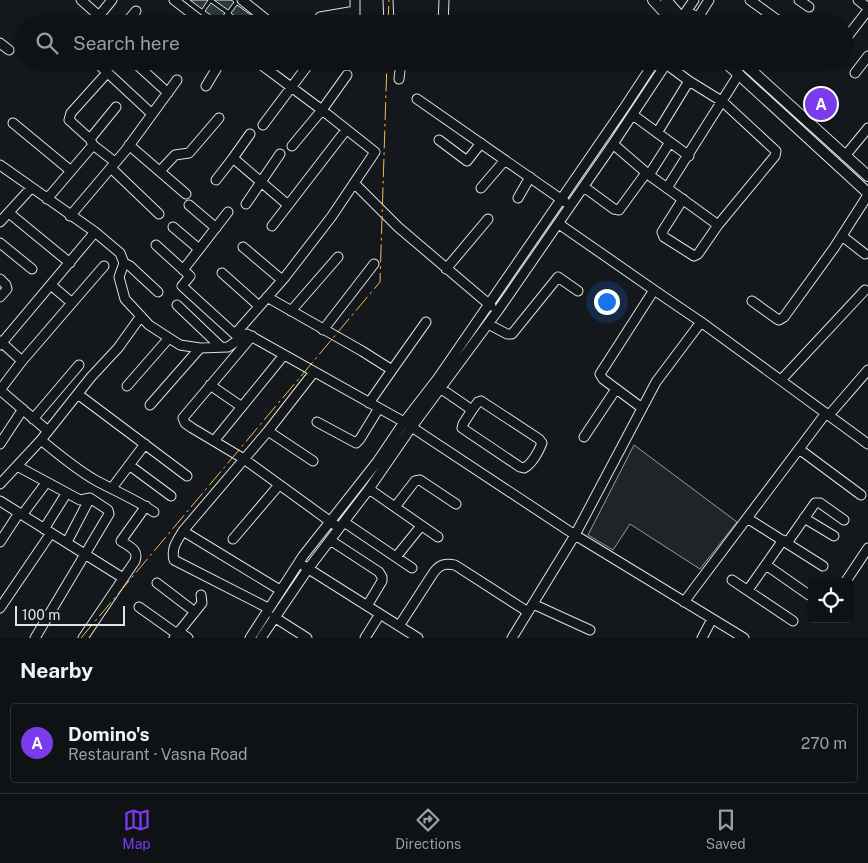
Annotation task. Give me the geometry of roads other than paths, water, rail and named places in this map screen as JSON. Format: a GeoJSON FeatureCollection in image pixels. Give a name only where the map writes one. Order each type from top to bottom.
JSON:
{"type":"FeatureCollection","features":[{"type":"Feature","properties":{"kind":"main road"},"geometry":{"type":"LineString","coordinates":[[653,0],[674,15]]}},
{"type":"Feature","properties":{"kind":"main road"},"geometry":{"type":"LineString","coordinates":[[666,0],[676,15]]}},
{"type":"Feature","properties":{"kind":"main road"},"geometry":{"type":"LineString","coordinates":[[735,70],[868,194]]}},
{"type":"Feature","properties":{"kind":"main road"},"geometry":{"type":"LineString","coordinates":[[750,70],[868,176]]}},
{"type":"Feature","properties":{"kind":"street"},"geometry":{"type":"LineString","coordinates":[[81,0],[98,15]]}},
{"type":"Feature","properties":{"kind":"street"},"geometry":{"type":"LineString","coordinates":[[100,15],[112,0]]}},
{"type":"Feature","properties":{"kind":"street"},"geometry":{"type":"LineString","coordinates":[[174,0],[193,15]]}},
{"type":"Feature","properties":{"kind":"street"},"geometry":{"type":"LineString","coordinates":[[355,0],[355,15]]}},
{"type":"Feature","properties":{"kind":"street"},"geometry":{"type":"LineString","coordinates":[[388,0],[389,15]]}},
{"type":"Feature","properties":{"kind":"street"},"geometry":{"type":"LineString","coordinates":[[443,15],[444,0]]}},
{"type":"Feature","properties":{"kind":"street"},"geometry":{"type":"LineString","coordinates":[[682,15],[694,0]]}},
{"type":"Feature","properties":{"kind":"street"},"geometry":{"type":"LineString","coordinates":[[702,15],[709,0]]}},
{"type":"Feature","properties":{"kind":"street"},"geometry":{"type":"LineString","coordinates":[[750,0],[771,15]]}},
{"type":"Feature","properties":{"kind":"street"},"geometry":{"type":"LineString","coordinates":[[799,0],[809,7]]}},
{"type":"Feature","properties":{"kind":"street"},"geometry":{"type":"LineString","coordinates":[[853,29],[868,9],[858,0]]}},
{"type":"Feature","properties":{"kind":"street"},"geometry":{"type":"LineString","coordinates":[[247,2],[262,15]]}},
{"type":"Feature","properties":{"kind":"street"},"geometry":{"type":"LineString","coordinates":[[332,15],[355,11]]}},
{"type":"Feature","properties":{"kind":"street"},"geometry":{"type":"LineString","coordinates":[[0,44],[9,50]]}},
{"type":"Feature","properties":{"kind":"street"},"geometry":{"type":"LineString","coordinates":[[855,73],[868,56]]}},
{"type":"Feature","properties":{"kind":"street"},"geometry":{"type":"LineString","coordinates":[[104,70],[152,114]]}},
{"type":"Feature","properties":{"kind":"street"},"geometry":{"type":"LineString","coordinates":[[142,70],[168,92]]}},
{"type":"Feature","properties":{"kind":"street"},"geometry":{"type":"LineString","coordinates":[[206,86],[216,70]]}},
{"type":"Feature","properties":{"kind":"street"},"geometry":{"type":"LineString","coordinates":[[124,262],[119,277],[125,299],[149,325],[180,346],[200,348],[228,347],[332,216],[375,152],[269,70]]}},
{"type":"Feature","properties":{"kind":"street"},"geometry":{"type":"LineString","coordinates":[[263,125],[304,70]]}},
{"type":"Feature","properties":{"kind":"street"},"geometry":{"type":"LineString","coordinates":[[399,79],[400,70]]}},
{"type":"Feature","properties":{"kind":"street"},"geometry":{"type":"LineString","coordinates":[[261,638],[308,569],[369,489],[408,425],[487,304],[649,70]]}},
{"type":"Feature","properties":{"kind":"street"},"geometry":{"type":"LineString","coordinates":[[250,638],[299,562],[377,462],[440,388],[498,311],[662,70]]}},
{"type":"Feature","properties":{"kind":"street"},"geometry":{"type":"LineString","coordinates":[[676,70],[689,81],[723,102],[776,152],[718,225],[698,254],[694,256],[664,237],[662,232],[683,199]]}},
{"type":"Feature","properties":{"kind":"street"},"geometry":{"type":"LineString","coordinates":[[107,73],[69,117],[71,122],[92,142],[158,214]]}},
{"type":"Feature","properties":{"kind":"street"},"geometry":{"type":"LineString","coordinates":[[667,188],[740,74]]}},
{"type":"Feature","properties":{"kind":"street"},"geometry":{"type":"LineString","coordinates":[[292,146],[322,110],[347,75]]}},
{"type":"Feature","properties":{"kind":"street"},"geometry":{"type":"LineString","coordinates":[[70,216],[129,145],[177,80]]}},
{"type":"Feature","properties":{"kind":"street"},"geometry":{"type":"LineString","coordinates":[[657,133],[689,81]]}},
{"type":"Feature","properties":{"kind":"street"},"geometry":{"type":"LineString","coordinates":[[417,99],[571,206]]}},
{"type":"Feature","properties":{"kind":"street"},"geometry":{"type":"LineString","coordinates":[[47,199],[71,171],[116,107]]}},
{"type":"Feature","properties":{"kind":"street"},"geometry":{"type":"LineString","coordinates":[[633,115],[689,156]]}},
{"type":"Feature","properties":{"kind":"street"},"geometry":{"type":"LineString","coordinates":[[160,171],[175,155],[189,153],[219,118]]}},
{"type":"Feature","properties":{"kind":"street"},"geometry":{"type":"LineString","coordinates":[[13,123],[71,171]]}},
{"type":"Feature","properties":{"kind":"street"},"geometry":{"type":"LineString","coordinates":[[845,156],[868,128]]}},
{"type":"Feature","properties":{"kind":"street"},"geometry":{"type":"LineString","coordinates":[[272,226],[346,130]]}},
{"type":"Feature","properties":{"kind":"street"},"geometry":{"type":"LineString","coordinates":[[216,180],[250,134]]}},
{"type":"Feature","properties":{"kind":"street"},"geometry":{"type":"LineString","coordinates":[[439,140],[467,161],[481,143]]}},
{"type":"Feature","properties":{"kind":"street"},"geometry":{"type":"LineString","coordinates":[[584,187],[614,209],[619,210],[648,174],[670,142]]}},
{"type":"Feature","properties":{"kind":"street"},"geometry":{"type":"LineString","coordinates":[[613,144],[648,174],[718,225]]}},
{"type":"Feature","properties":{"kind":"street"},"geometry":{"type":"LineString","coordinates":[[129,145],[186,194]]}},
{"type":"Feature","properties":{"kind":"street"},"geometry":{"type":"LineString","coordinates":[[246,204],[280,154]]}},
{"type":"Feature","properties":{"kind":"street"},"geometry":{"type":"LineString","coordinates":[[233,158],[288,205]]}},
{"type":"Feature","properties":{"kind":"street"},"geometry":{"type":"LineString","coordinates":[[481,188],[505,160]]}},
{"type":"Feature","properties":{"kind":"street"},"geometry":{"type":"LineString","coordinates":[[1,168],[95,232],[120,253],[124,262],[158,292]]}},
{"type":"Feature","properties":{"kind":"street"},"geometry":{"type":"LineString","coordinates":[[518,198],[530,177]]}},
{"type":"Feature","properties":{"kind":"street"},"geometry":{"type":"LineString","coordinates":[[354,183],[398,227],[487,304],[498,311]]}},
{"type":"Feature","properties":{"kind":"street"},"geometry":{"type":"LineString","coordinates":[[0,222],[31,188]]}},
{"type":"Feature","properties":{"kind":"street"},"geometry":{"type":"LineString","coordinates":[[752,301],[777,319],[782,319],[842,236],[868,194]]}},
{"type":"Feature","properties":{"kind":"street"},"geometry":{"type":"LineString","coordinates":[[189,205],[216,228]]}},
{"type":"Feature","properties":{"kind":"street"},"geometry":{"type":"LineString","coordinates":[[183,270],[228,212]]}},
{"type":"Feature","properties":{"kind":"street"},"geometry":{"type":"LineString","coordinates":[[9,213],[70,263]]}},
{"type":"Feature","properties":{"kind":"street"},"geometry":{"type":"LineString","coordinates":[[446,269],[488,219]]}},
{"type":"Feature","properties":{"kind":"street"},"geometry":{"type":"LineString","coordinates":[[558,224],[701,322],[868,444]]}},
{"type":"Feature","properties":{"kind":"street"},"geometry":{"type":"LineString","coordinates":[[172,227],[199,249]]}},
{"type":"Feature","properties":{"kind":"street"},"geometry":{"type":"LineString","coordinates":[[22,361],[1,343],[95,232]]}},
{"type":"Feature","properties":{"kind":"street"},"geometry":{"type":"LineString","coordinates":[[842,236],[866,254]]}},
{"type":"Feature","properties":{"kind":"street"},"geometry":{"type":"LineString","coordinates":[[0,243],[32,269]]}},
{"type":"Feature","properties":{"kind":"street"},"geometry":{"type":"LineString","coordinates":[[156,245],[190,276],[182,286],[238,336]]}},
{"type":"Feature","properties":{"kind":"street"},"geometry":{"type":"LineString","coordinates":[[244,247],[282,280]]}},
{"type":"Feature","properties":{"kind":"street"},"geometry":{"type":"LineString","coordinates":[[291,311],[338,258]]}},
{"type":"Feature","properties":{"kind":"street"},"geometry":{"type":"LineString","coordinates":[[323,330],[374,264]]}},
{"type":"Feature","properties":{"kind":"street"},"geometry":{"type":"LineString","coordinates":[[48,431],[0,390],[22,361],[104,266]]}},
{"type":"Feature","properties":{"kind":"street"},"geometry":{"type":"LineString","coordinates":[[222,273],[259,306]]}},
{"type":"Feature","properties":{"kind":"street"},"geometry":{"type":"LineString","coordinates":[[488,324],[507,334],[512,334],[558,276],[578,291]]}},
{"type":"Feature","properties":{"kind":"street"},"geometry":{"type":"LineString","coordinates":[[0,279],[7,289],[0,297]]}},
{"type":"Feature","properties":{"kind":"street"},"geometry":{"type":"LineString","coordinates":[[51,285],[72,303]]}},
{"type":"Feature","properties":{"kind":"street"},"geometry":{"type":"LineString","coordinates":[[642,408],[601,377],[601,371],[654,290]]}},
{"type":"Feature","properties":{"kind":"street"},"geometry":{"type":"LineString","coordinates":[[781,380],[865,290]]}},
{"type":"Feature","properties":{"kind":"street"},"geometry":{"type":"LineString","coordinates":[[267,297],[392,370]]}},
{"type":"Feature","properties":{"kind":"street"},"geometry":{"type":"LineString","coordinates":[[177,305],[221,347]]}},
{"type":"Feature","properties":{"kind":"street"},"geometry":{"type":"LineString","coordinates":[[0,482],[17,466],[79,395],[91,377],[118,348],[141,316]]}},
{"type":"Feature","properties":{"kind":"street"},"geometry":{"type":"LineString","coordinates":[[369,403],[426,322]]}},
{"type":"Feature","properties":{"kind":"street"},"geometry":{"type":"LineString","coordinates":[[512,638],[575,535],[656,382],[701,322]]}},
{"type":"Feature","properties":{"kind":"street"},"geometry":{"type":"LineString","coordinates":[[238,336],[247,334],[252,336],[408,425],[575,535],[744,638]]}},
{"type":"Feature","properties":{"kind":"street"},"geometry":{"type":"LineString","coordinates":[[252,336],[183,418],[185,423],[244,459],[330,522],[342,525],[412,568]]}},
{"type":"Feature","properties":{"kind":"street"},"geometry":{"type":"LineString","coordinates":[[127,386],[168,338]]}},
{"type":"Feature","properties":{"kind":"street"},"geometry":{"type":"LineString","coordinates":[[150,405],[200,348]]}},
{"type":"Feature","properties":{"kind":"street"},"geometry":{"type":"LineString","coordinates":[[214,441],[284,355]]}},
{"type":"Feature","properties":{"kind":"street"},"geometry":{"type":"LineString","coordinates":[[33,419],[79,365]]}},
{"type":"Feature","properties":{"kind":"street"},"geometry":{"type":"LineString","coordinates":[[684,602],[799,449],[827,414],[868,370]]}},
{"type":"Feature","properties":{"kind":"street"},"geometry":{"type":"LineString","coordinates":[[268,608],[174,560],[172,552],[183,531],[268,431],[314,372]]}},
{"type":"Feature","properties":{"kind":"street"},"geometry":{"type":"LineString","coordinates":[[210,385],[242,407]]}},
{"type":"Feature","properties":{"kind":"street"},"geometry":{"type":"LineString","coordinates":[[440,388],[472,410]]}},
{"type":"Feature","properties":{"kind":"street"},"geometry":{"type":"LineString","coordinates":[[584,437],[616,390]]}},
{"type":"Feature","properties":{"kind":"street"},"geometry":{"type":"LineString","coordinates":[[79,395],[187,476]]}},
{"type":"Feature","properties":{"kind":"street"},"geometry":{"type":"LineString","coordinates":[[481,401],[539,439],[542,443],[540,448],[528,466],[520,467],[462,428],[472,410],[481,401]]}},
{"type":"Feature","properties":{"kind":"street"},"geometry":{"type":"LineString","coordinates":[[317,422],[356,443],[379,408]]}},
{"type":"Feature","properties":{"kind":"street"},"geometry":{"type":"LineString","coordinates":[[0,444],[23,410]]}},
{"type":"Feature","properties":{"kind":"street"},"geometry":{"type":"LineString","coordinates":[[268,431],[313,461]]}},
{"type":"Feature","properties":{"kind":"street"},"geometry":{"type":"LineString","coordinates":[[40,440],[93,479],[136,500],[154,512]]}},
{"type":"Feature","properties":{"kind":"street"},"geometry":{"type":"LineString","coordinates":[[112,488],[145,444]]}},
{"type":"Feature","properties":{"kind":"street"},"geometry":{"type":"LineString","coordinates":[[799,449],[861,495]]}},
{"type":"Feature","properties":{"kind":"street"},"geometry":{"type":"LineString","coordinates":[[129,465],[171,496]]}},
{"type":"Feature","properties":{"kind":"street"},"geometry":{"type":"LineString","coordinates":[[17,466],[66,494],[80,500],[90,498],[108,510],[109,514],[35,638]]}},
{"type":"Feature","properties":{"kind":"street"},"geometry":{"type":"LineString","coordinates":[[395,507],[417,480],[420,480],[456,504]]}},
{"type":"Feature","properties":{"kind":"street"},"geometry":{"type":"LineString","coordinates":[[0,542],[46,483]]}},
{"type":"Feature","properties":{"kind":"street"},"geometry":{"type":"LineString","coordinates":[[233,539],[279,485]]}},
{"type":"Feature","properties":{"kind":"street"},"geometry":{"type":"LineString","coordinates":[[369,489],[438,538]]}},
{"type":"Feature","properties":{"kind":"street"},"geometry":{"type":"LineString","coordinates":[[0,608],[47,531],[66,494]]}},
{"type":"Feature","properties":{"kind":"street"},"geometry":{"type":"LineString","coordinates":[[67,542],[90,498]]}},
{"type":"Feature","properties":{"kind":"street"},"geometry":{"type":"LineString","coordinates":[[0,500],[123,578]]}},
{"type":"Feature","properties":{"kind":"street"},"geometry":{"type":"LineString","coordinates":[[748,590],[812,505],[817,502],[844,520]]}},
{"type":"Feature","properties":{"kind":"street"},"geometry":{"type":"LineString","coordinates":[[83,638],[137,555],[132,548],[121,541],[146,506]]}},
{"type":"Feature","properties":{"kind":"street"},"geometry":{"type":"LineString","coordinates":[[747,518],[823,566]]}},
{"type":"Feature","properties":{"kind":"street"},"geometry":{"type":"LineString","coordinates":[[804,518],[834,536]]}},
{"type":"Feature","properties":{"kind":"street"},"geometry":{"type":"LineString","coordinates":[[396,557],[421,526]]}},
{"type":"Feature","properties":{"kind":"street"},"geometry":{"type":"LineString","coordinates":[[183,531],[280,590]]}},
{"type":"Feature","properties":{"kind":"street"},"geometry":{"type":"LineString","coordinates":[[330,540],[379,572],[382,577],[382,581],[367,606]]}},
{"type":"Feature","properties":{"kind":"street"},"geometry":{"type":"LineString","coordinates":[[848,578],[868,548]]}},
{"type":"Feature","properties":{"kind":"street"},"geometry":{"type":"LineString","coordinates":[[299,562],[418,638]]}},
{"type":"Feature","properties":{"kind":"street"},"geometry":{"type":"LineString","coordinates":[[399,626],[434,572],[444,564],[456,566],[528,612]]}},
{"type":"Feature","properties":{"kind":"street"},"geometry":{"type":"LineString","coordinates":[[766,565],[808,594]]}},
{"type":"Feature","properties":{"kind":"street"},"geometry":{"type":"LineString","coordinates":[[732,580],[793,621]]}},
{"type":"Feature","properties":{"kind":"street"},"geometry":{"type":"LineString","coordinates":[[156,583],[194,612]]}},
{"type":"Feature","properties":{"kind":"street"},"geometry":{"type":"LineString","coordinates":[[177,634],[202,603],[201,595]]}},
{"type":"Feature","properties":{"kind":"street"},"geometry":{"type":"LineString","coordinates":[[533,604],[590,630]]}},
{"type":"Feature","properties":{"kind":"street"},"geometry":{"type":"LineString","coordinates":[[139,607],[177,634],[188,638]]}},
{"type":"Feature","properties":{"kind":"street"},"geometry":{"type":"LineString","coordinates":[[365,638],[380,614]]}},
{"type":"Feature","properties":{"kind":"street"},"geometry":{"type":"LineString","coordinates":[[274,617],[307,638]]}},
{"type":"Feature","properties":{"kind":"street"},"geometry":{"type":"LineString","coordinates":[[702,638],[712,619]]}},
{"type":"Feature","properties":{"kind":"place","name":"Domino's"},"geometry":{"type":"Point","coordinates":[821,104]}}]}
